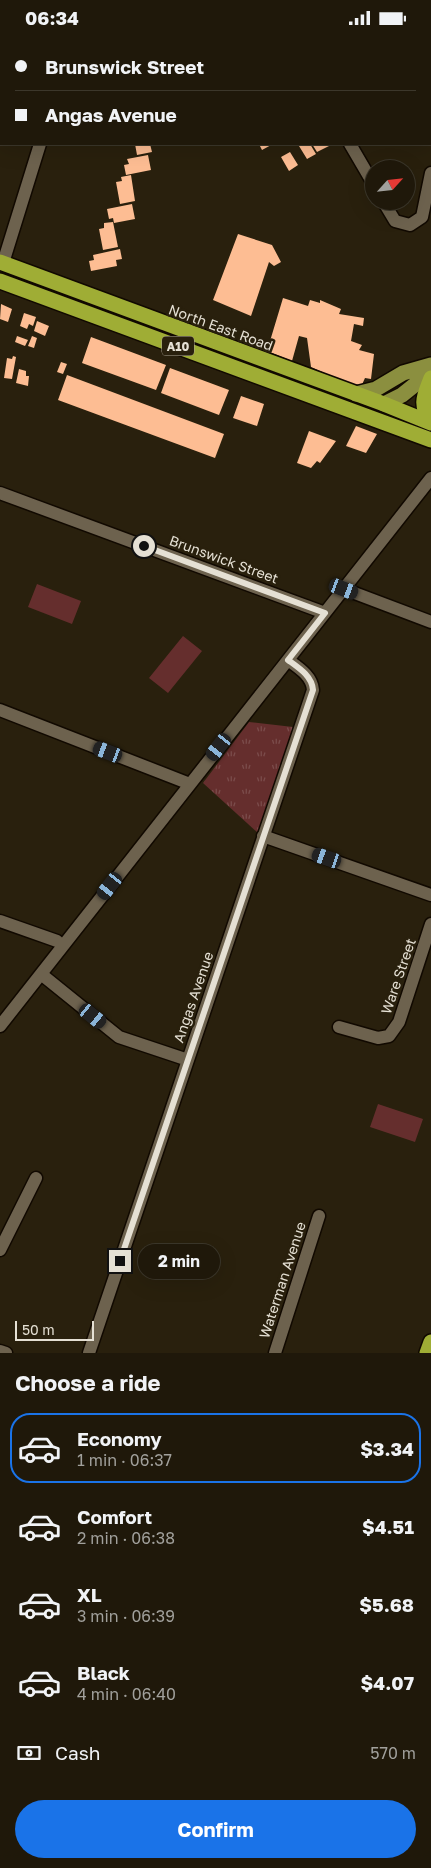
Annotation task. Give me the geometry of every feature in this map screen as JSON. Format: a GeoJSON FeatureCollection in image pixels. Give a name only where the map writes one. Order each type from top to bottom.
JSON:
{"type":"FeatureCollection","features":[{"type":"Feature","properties":{"kind":"highway","name":"North East Road"},"geometry":{"type":"LineString","coordinates":[[1,263],[431,422]]}},
{"type":"Feature","properties":{"kind":"highway","name":"A10"},"geometry":{"type":"LineString","coordinates":[[0,281],[431,440]]}},
{"type":"Feature","properties":{"kind":"highway"},"geometry":{"type":"LineString","coordinates":[[431,378],[423,399],[423,405],[431,422]]}},
{"type":"Feature","properties":{"kind":"highway"},"geometry":{"type":"LineString","coordinates":[[355,412],[384,404]]}},
{"type":"Feature","properties":{"kind":"highway"},"geometry":{"type":"LineString","coordinates":[[427,1353],[431,1342]]}},
{"type":"Feature","properties":{"kind":"main road"},"geometry":{"type":"LineString","coordinates":[[356,395],[376,389],[403,373],[431,365]]}},
{"type":"Feature","properties":{"kind":"main road"},"geometry":{"type":"LineString","coordinates":[[384,404],[402,395],[431,371]]}},
{"type":"Feature","properties":{"kind":"street"},"geometry":{"type":"LineString","coordinates":[[1,263],[40,145]]}},
{"type":"Feature","properties":{"kind":"street"},"geometry":{"type":"LineString","coordinates":[[351,145],[365,170]]}},
{"type":"Feature","properties":{"kind":"street"},"geometry":{"type":"LineString","coordinates":[[388,210],[395,221],[410,225],[422,217],[431,173]]}},
{"type":"Feature","properties":{"kind":"street"},"geometry":{"type":"LineString","coordinates":[[0,1026],[431,478]]}},
{"type":"Feature","properties":{"kind":"street","name":"Brunswick Street"},"geometry":{"type":"LineString","coordinates":[[0,493],[325,613]]}},
{"type":"Feature","properties":{"kind":"street"},"geometry":{"type":"LineString","coordinates":[[344,589],[431,622]]}},
{"type":"Feature","properties":{"kind":"street","name":"Angas Avenue"},"geometry":{"type":"LineString","coordinates":[[89,1353],[313,690],[312,682],[307,675],[288,660]]}},
{"type":"Feature","properties":{"kind":"street"},"geometry":{"type":"LineString","coordinates":[[0,710],[190,784]]}},
{"type":"Feature","properties":{"kind":"street"},"geometry":{"type":"LineString","coordinates":[[263,836],[431,895]]}},
{"type":"Feature","properties":{"kind":"street"},"geometry":{"type":"LineString","coordinates":[[0,921],[57,941],[63,946]]}},
{"type":"Feature","properties":{"kind":"street","name":"Ware Street"},"geometry":{"type":"LineString","coordinates":[[339,1027],[378,1038],[389,1036],[399,1022],[431,924]]}},
{"type":"Feature","properties":{"kind":"street"},"geometry":{"type":"LineString","coordinates":[[41,974],[119,1037],[188,1060]]}},
{"type":"Feature","properties":{"kind":"street"},"geometry":{"type":"LineString","coordinates":[[0,1250],[36,1178]]}},
{"type":"Feature","properties":{"kind":"street","name":"Waterman Avenue"},"geometry":{"type":"LineString","coordinates":[[275,1353],[318,1216]]}},
{"type":"Feature","properties":{"kind":"street"},"geometry":{"type":"LineString","coordinates":[[0,1351],[6,1353]]}},
{"type":"Feature","properties":{"kind":"green space"},"geometry":{"type":"Polygon","coordinates":[[[37,584],[81,601],[72,624],[28,607],[37,584]]]}},
{"type":"Feature","properties":{"kind":"green space"},"geometry":{"type":"Polygon","coordinates":[[[183,636],[202,651],[168,693],[149,678],[183,636]]]}},
{"type":"Feature","properties":{"kind":"green space"},"geometry":{"type":"Polygon","coordinates":[[[249,722],[293,727],[258,833],[203,783],[249,722]]]}},
{"type":"Feature","properties":{"kind":"green space"},"geometry":{"type":"Polygon","coordinates":[[[378,1104],[423,1119],[415,1142],[370,1127],[378,1104]]]}},
{"type":"Feature","properties":{"kind":"building"},"geometry":{"type":"Polygon","coordinates":[[[135,145],[150,145],[152,152],[137,155],[135,145]]]}},
{"type":"Feature","properties":{"kind":"building"},"geometry":{"type":"Polygon","coordinates":[[[260,145],[271,145],[262,150],[260,145]]]}},
{"type":"Feature","properties":{"kind":"building"},"geometry":{"type":"Polygon","coordinates":[[[311,145],[316,154],[307,159],[299,146],[311,145]]]}},
{"type":"Feature","properties":{"kind":"building"},"geometry":{"type":"Polygon","coordinates":[[[313,145],[331,145],[317,152],[313,145]]]}},
{"type":"Feature","properties":{"kind":"building"},"geometry":{"type":"Polygon","coordinates":[[[290,152],[298,165],[289,171],[281,157],[290,152]]]}},
{"type":"Feature","properties":{"kind":"building"},"geometry":{"type":"Polygon","coordinates":[[[148,155],[151,170],[126,175],[124,165],[129,164],[127,159],[148,155]]]}},
{"type":"Feature","properties":{"kind":"building"},"geometry":{"type":"Polygon","coordinates":[[[131,175],[135,201],[120,204],[116,182],[122,181],[121,177],[131,175]]]}},
{"type":"Feature","properties":{"kind":"building"},"geometry":{"type":"Polygon","coordinates":[[[132,204],[135,219],[114,223],[113,218],[109,219],[107,209],[132,204]]]}},
{"type":"Feature","properties":{"kind":"building"},"geometry":{"type":"Polygon","coordinates":[[[113,222],[118,247],[103,250],[99,229],[104,228],[104,223],[113,222]]]}},
{"type":"Feature","properties":{"kind":"building"},"geometry":{"type":"Polygon","coordinates":[[[238,234],[272,245],[281,262],[274,266],[269,262],[251,316],[213,300],[238,234]]]}},
{"type":"Feature","properties":{"kind":"building"},"geometry":{"type":"Polygon","coordinates":[[[120,249],[122,259],[116,260],[117,266],[91,271],[89,261],[94,260],[93,255],[120,249]]]}},
{"type":"Feature","properties":{"kind":"building"},"geometry":{"type":"Polygon","coordinates":[[[283,298],[308,306],[310,300],[320,303],[320,300],[341,309],[339,314],[364,318],[363,326],[354,324],[351,341],[362,345],[359,350],[374,354],[371,379],[365,378],[360,389],[331,378],[331,376],[311,367],[307,338],[299,336],[292,361],[267,351],[283,298]]]}},
{"type":"Feature","properties":{"kind":"building"},"geometry":{"type":"Polygon","coordinates":[[[1,304],[12,309],[8,322],[0,319],[1,304]]]}},
{"type":"Feature","properties":{"kind":"building"},"geometry":{"type":"Polygon","coordinates":[[[24,313],[36,317],[33,326],[29,324],[27,329],[20,326],[24,313]]]}},
{"type":"Feature","properties":{"kind":"building"},"geometry":{"type":"Polygon","coordinates":[[[37,321],[49,326],[45,336],[34,331],[37,321]]]}},
{"type":"Feature","properties":{"kind":"building"},"geometry":{"type":"Polygon","coordinates":[[[17,336],[28,340],[25,346],[15,342],[17,336]]]}},
{"type":"Feature","properties":{"kind":"building"},"geometry":{"type":"Polygon","coordinates":[[[32,336],[37,338],[34,348],[28,346],[32,336]]]}},
{"type":"Feature","properties":{"kind":"building"},"geometry":{"type":"Polygon","coordinates":[[[91,337],[166,365],[156,390],[82,363],[91,337]]]}},
{"type":"Feature","properties":{"kind":"building"},"geometry":{"type":"Polygon","coordinates":[[[13,356],[16,357],[12,379],[4,378],[7,358],[12,359],[13,356]]]}},
{"type":"Feature","properties":{"kind":"building"},"geometry":{"type":"Polygon","coordinates":[[[61,362],[67,364],[63,374],[57,372],[61,362]]]}},
{"type":"Feature","properties":{"kind":"building"},"geometry":{"type":"Polygon","coordinates":[[[170,368],[229,390],[219,415],[161,393],[170,368]]]}},
{"type":"Feature","properties":{"kind":"building"},"geometry":{"type":"Polygon","coordinates":[[[19,369],[26,371],[26,376],[29,376],[28,386],[16,383],[19,369]]]}},
{"type":"Feature","properties":{"kind":"building"},"geometry":{"type":"Polygon","coordinates":[[[67,375],[224,434],[215,458],[58,400],[67,375]]]}},
{"type":"Feature","properties":{"kind":"building"},"geometry":{"type":"Polygon","coordinates":[[[241,396],[264,404],[257,426],[233,418],[241,396]]]}},
{"type":"Feature","properties":{"kind":"building"},"geometry":{"type":"Polygon","coordinates":[[[356,426],[377,434],[366,453],[346,446],[356,426]]]}},
{"type":"Feature","properties":{"kind":"building"},"geometry":{"type":"Polygon","coordinates":[[[309,431],[336,441],[320,463],[317,461],[311,468],[297,463],[309,431]]]}},
{"type":"Feature","properties":{"kind":"route"},"geometry":{"type":"LineString","coordinates":[[120,1261],[313,690],[312,682],[307,675],[288,660],[325,613],[144,546]]}}]}
